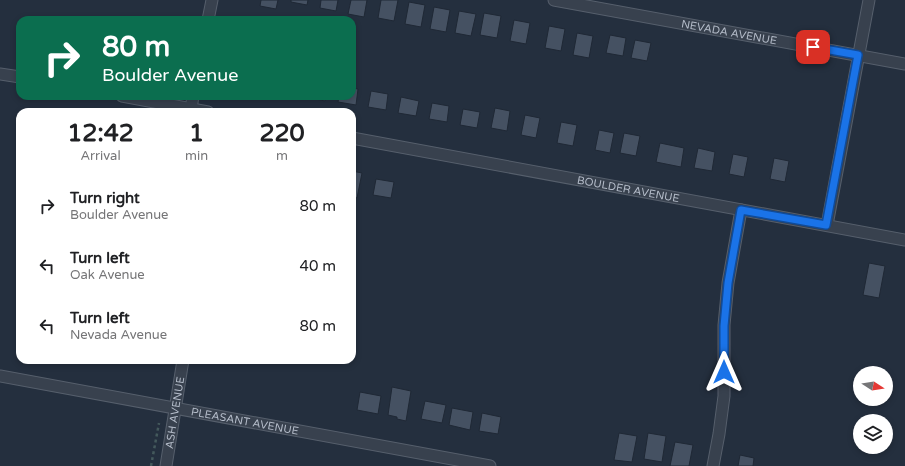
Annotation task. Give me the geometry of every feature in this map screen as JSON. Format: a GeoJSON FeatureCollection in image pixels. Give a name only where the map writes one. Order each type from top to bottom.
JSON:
{"type":"FeatureCollection","features":[{"type":"Feature","properties":{"kind":"street"},"geometry":{"type":"LineString","coordinates":[[209,16],[212,0]]}},
{"type":"Feature","properties":{"kind":"street","name":"NEVADA AVENUE"},"geometry":{"type":"LineString","coordinates":[[554,0],[905,64]]}},
{"type":"Feature","properties":{"kind":"street"},"geometry":{"type":"LineString","coordinates":[[826,225],[869,0]]}},
{"type":"Feature","properties":{"kind":"street"},"geometry":{"type":"LineString","coordinates":[[0,74],[16,76]]}},
{"type":"Feature","properties":{"kind":"street"},"geometry":{"type":"LineString","coordinates":[[143,100],[186,108]]}},
{"type":"Feature","properties":{"kind":"street","name":"BOULDER AVENUE"},"geometry":{"type":"LineString","coordinates":[[356,139],[905,240]]}},
{"type":"Feature","properties":{"kind":"street"},"geometry":{"type":"LineString","coordinates":[[713,466],[720,434],[724,396],[724,326],[728,283],[741,210]]}},
{"type":"Feature","properties":{"kind":"street","name":"ASH AVENUE"},"geometry":{"type":"LineString","coordinates":[[166,466],[182,364]]}},
{"type":"Feature","properties":{"kind":"street","name":"PLEASANT AVENUE"},"geometry":{"type":"LineString","coordinates":[[0,376],[490,466]]}},
{"type":"Feature","properties":{"kind":"path"},"geometry":{"type":"LineString","coordinates":[[151,466],[160,420]]}},
{"type":"Feature","properties":{"kind":"building"},"geometry":{"type":"Polygon","coordinates":[[[261,0],[278,0],[276,9],[260,6],[261,0]]]}},
{"type":"Feature","properties":{"kind":"building"},"geometry":{"type":"Polygon","coordinates":[[[291,0],[308,0],[307,5],[291,2],[291,0]]]}},
{"type":"Feature","properties":{"kind":"building"},"geometry":{"type":"Polygon","coordinates":[[[321,0],[338,0],[336,11],[320,8],[321,0]]]}},
{"type":"Feature","properties":{"kind":"building"},"geometry":{"type":"Polygon","coordinates":[[[351,0],[367,0],[364,17],[348,14],[351,0]]]}},
{"type":"Feature","properties":{"kind":"building"},"geometry":{"type":"Polygon","coordinates":[[[381,0],[398,0],[394,21],[378,18],[381,0]]]}},
{"type":"Feature","properties":{"kind":"building"},"geometry":{"type":"Polygon","coordinates":[[[409,2],[425,5],[421,27],[405,24],[409,2]]]}},
{"type":"Feature","properties":{"kind":"building"},"geometry":{"type":"Polygon","coordinates":[[[434,7],[450,10],[446,32],[430,29],[434,7]]]}},
{"type":"Feature","properties":{"kind":"building"},"geometry":{"type":"Polygon","coordinates":[[[459,11],[476,14],[471,36],[455,33],[459,11]]]}},
{"type":"Feature","properties":{"kind":"building"},"geometry":{"type":"Polygon","coordinates":[[[484,13],[501,16],[497,38],[480,35],[484,13]]]}},
{"type":"Feature","properties":{"kind":"building"},"geometry":{"type":"Polygon","coordinates":[[[514,20],[530,23],[526,44],[510,41],[514,20]]]}},
{"type":"Feature","properties":{"kind":"building"},"geometry":{"type":"Polygon","coordinates":[[[549,26],[565,29],[561,51],[545,48],[549,26]]]}},
{"type":"Feature","properties":{"kind":"building"},"geometry":{"type":"Polygon","coordinates":[[[577,33],[593,36],[589,58],[573,55],[577,33]]]}},
{"type":"Feature","properties":{"kind":"building"},"geometry":{"type":"Polygon","coordinates":[[[610,35],[626,38],[623,56],[606,53],[610,35]]]}},
{"type":"Feature","properties":{"kind":"building"},"geometry":{"type":"Polygon","coordinates":[[[635,40],[651,43],[647,61],[631,58],[635,40]]]}},
{"type":"Feature","properties":{"kind":"building"},"geometry":{"type":"Polygon","coordinates":[[[356,89],[358,89],[356,105],[338,102],[338,100],[356,100],[356,89]]]}},
{"type":"Feature","properties":{"kind":"building"},"geometry":{"type":"Polygon","coordinates":[[[371,91],[388,94],[386,110],[368,107],[371,91]]]}},
{"type":"Feature","properties":{"kind":"building"},"geometry":{"type":"Polygon","coordinates":[[[401,97],[419,101],[416,116],[398,113],[401,97]]]}},
{"type":"Feature","properties":{"kind":"building"},"geometry":{"type":"Polygon","coordinates":[[[432,103],[449,106],[447,122],[429,119],[432,103]]]}},
{"type":"Feature","properties":{"kind":"building"},"geometry":{"type":"Polygon","coordinates":[[[495,108],[510,111],[507,131],[491,128],[495,108]]]}},
{"type":"Feature","properties":{"kind":"building"},"geometry":{"type":"Polygon","coordinates":[[[463,109],[480,112],[477,128],[460,125],[463,109]]]}},
{"type":"Feature","properties":{"kind":"building"},"geometry":{"type":"Polygon","coordinates":[[[525,115],[540,118],[536,138],[521,135],[525,115]]]}},
{"type":"Feature","properties":{"kind":"building"},"geometry":{"type":"Polygon","coordinates":[[[561,122],[577,125],[573,146],[557,143],[561,122]]]}},
{"type":"Feature","properties":{"kind":"building"},"geometry":{"type":"Polygon","coordinates":[[[599,130],[614,133],[610,153],[595,150],[599,130]]]}},
{"type":"Feature","properties":{"kind":"building"},"geometry":{"type":"Polygon","coordinates":[[[624,133],[640,136],[636,156],[620,153],[624,133]]]}},
{"type":"Feature","properties":{"kind":"building"},"geometry":{"type":"Polygon","coordinates":[[[660,143],[684,148],[681,167],[656,162],[660,143]]]}},
{"type":"Feature","properties":{"kind":"building"},"geometry":{"type":"Polygon","coordinates":[[[698,148],[715,152],[712,171],[694,168],[698,148]]]}},
{"type":"Feature","properties":{"kind":"building"},"geometry":{"type":"Polygon","coordinates":[[[733,154],[748,157],[744,177],[729,174],[733,154]]]}},
{"type":"Feature","properties":{"kind":"building"},"geometry":{"type":"Polygon","coordinates":[[[774,158],[789,161],[785,182],[770,179],[774,158]]]}},
{"type":"Feature","properties":{"kind":"building"},"geometry":{"type":"Polygon","coordinates":[[[356,172],[362,173],[356,198],[356,172]]]}},
{"type":"Feature","properties":{"kind":"building"},"geometry":{"type":"Polygon","coordinates":[[[376,179],[394,182],[391,198],[373,195],[376,179]]]}},
{"type":"Feature","properties":{"kind":"building"},"geometry":{"type":"Polygon","coordinates":[[[869,263],[885,266],[879,298],[863,295],[869,263]]]}},
{"type":"Feature","properties":{"kind":"building"},"geometry":{"type":"Polygon","coordinates":[[[392,387],[411,391],[406,421],[388,415],[392,387]]]}},
{"type":"Feature","properties":{"kind":"building"},"geometry":{"type":"Polygon","coordinates":[[[360,392],[381,396],[378,414],[357,410],[360,392]]]}},
{"type":"Feature","properties":{"kind":"building"},"geometry":{"type":"Polygon","coordinates":[[[425,401],[446,405],[442,423],[421,419],[425,401]]]}},
{"type":"Feature","properties":{"kind":"building"},"geometry":{"type":"Polygon","coordinates":[[[452,408],[473,412],[470,430],[449,425],[452,408]]]}},
{"type":"Feature","properties":{"kind":"building"},"geometry":{"type":"Polygon","coordinates":[[[482,413],[501,417],[498,434],[479,431],[482,413]]]}},
{"type":"Feature","properties":{"kind":"building"},"geometry":{"type":"Polygon","coordinates":[[[619,433],[637,436],[632,462],[614,460],[619,433]]]}},
{"type":"Feature","properties":{"kind":"building"},"geometry":{"type":"Polygon","coordinates":[[[648,433],[666,436],[662,462],[644,459],[648,433]]]}},
{"type":"Feature","properties":{"kind":"building"},"geometry":{"type":"Polygon","coordinates":[[[675,442],[693,445],[689,466],[670,466],[675,442]]]}},
{"type":"Feature","properties":{"kind":"building"},"geometry":{"type":"Polygon","coordinates":[[[740,455],[754,458],[753,466],[738,466],[740,455]]]}},
{"type":"Feature","properties":{"kind":"route"},"geometry":{"type":"LineString","coordinates":[[724,372],[724,326],[728,283],[741,210],[826,225],[858,55],[813,47]]}}]}
